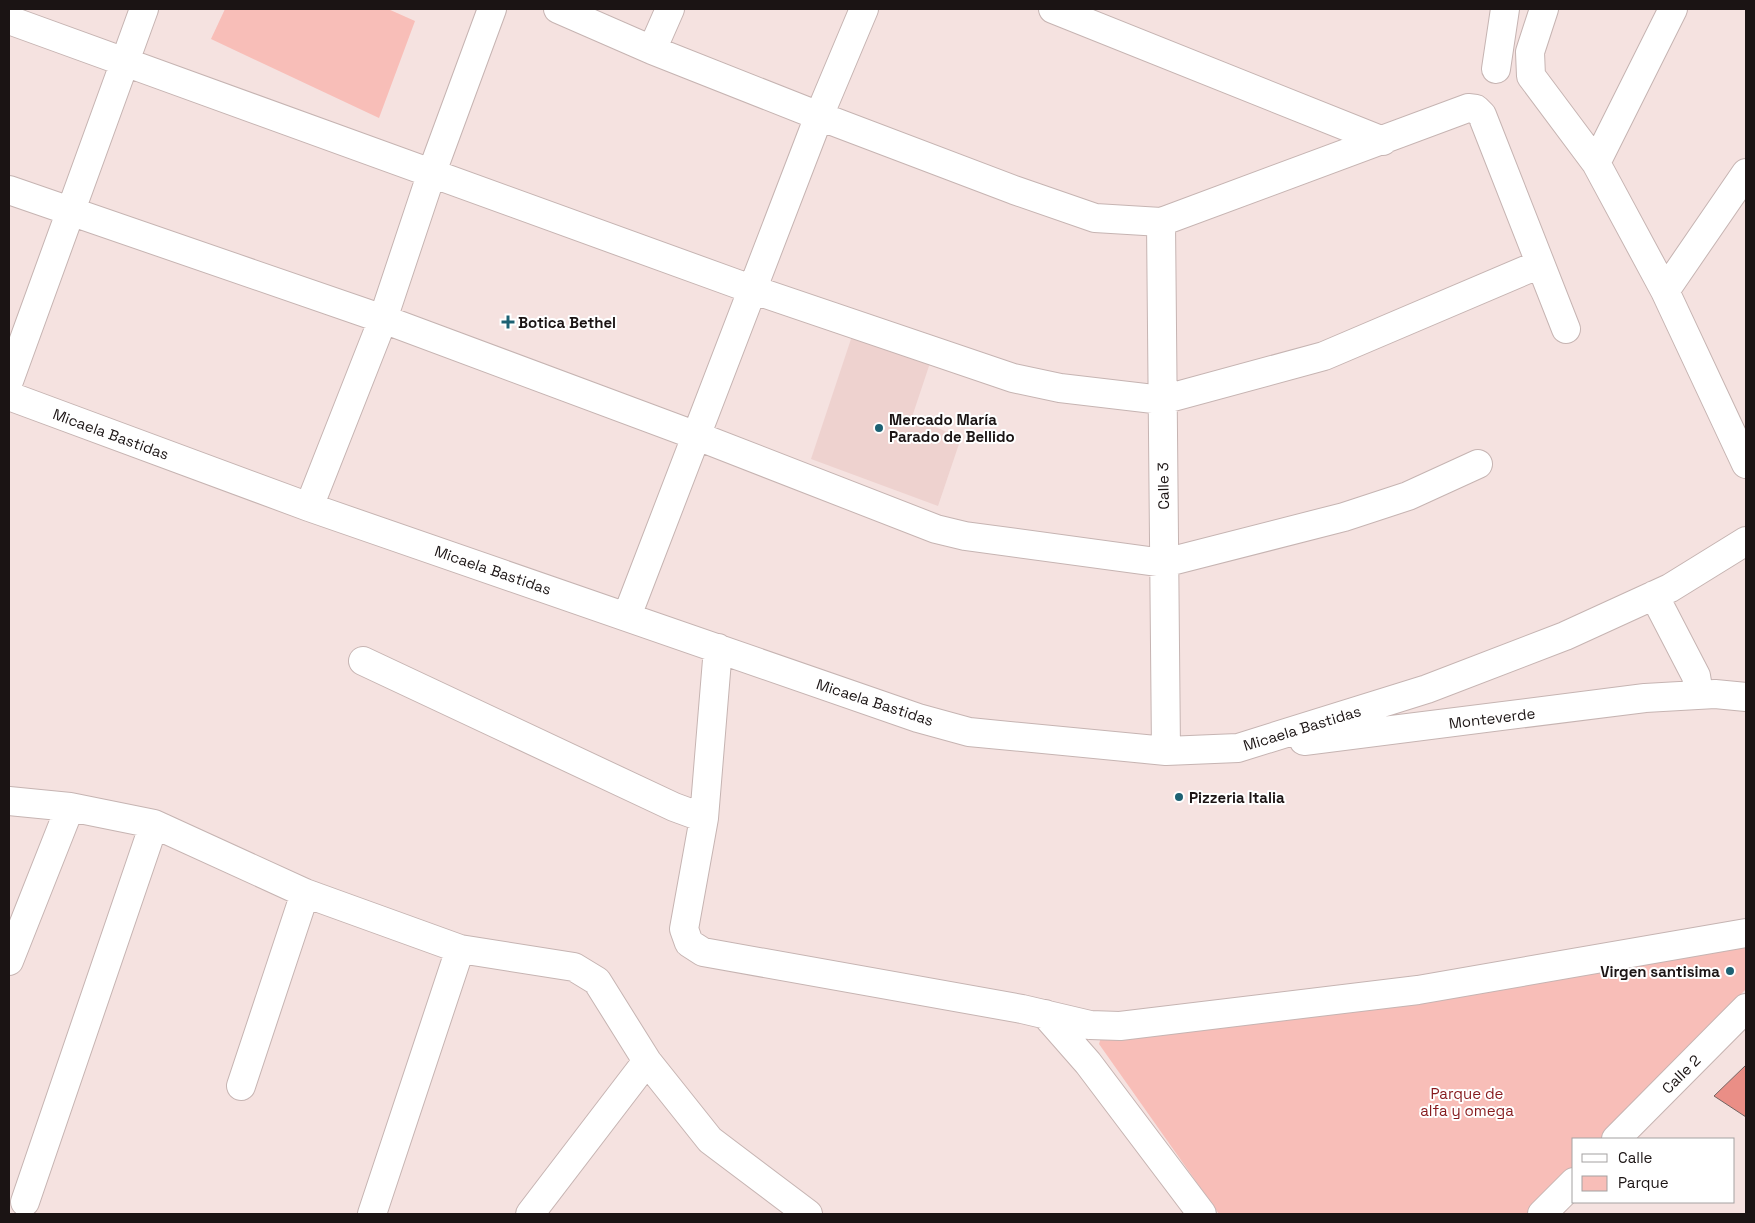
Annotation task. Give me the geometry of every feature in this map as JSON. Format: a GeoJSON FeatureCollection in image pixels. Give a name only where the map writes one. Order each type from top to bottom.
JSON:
{"type":"FeatureCollection","features":[{"type":"Feature","properties":{"kind":"street"},"geometry":{"type":"LineString","coordinates":[[9,381],[126,63],[144,9]]}},
{"type":"Feature","properties":{"kind":"street"},"geometry":{"type":"LineString","coordinates":[[310,507],[384,319],[432,172],[492,9]]}},
{"type":"Feature","properties":{"kind":"street"},"geometry":{"type":"LineString","coordinates":[[558,9],[652,50],[819,116],[1014,190],[1095,218],[1161,222],[1468,108],[1476,109],[1482,115],[1566,329]]}},
{"type":"Feature","properties":{"kind":"street"},"geometry":{"type":"LineString","coordinates":[[652,50],[670,9]]}},
{"type":"Feature","properties":{"kind":"street"},"geometry":{"type":"LineString","coordinates":[[627,616],[697,436],[751,289],[819,116],[864,9]]}},
{"type":"Feature","properties":{"kind":"street"},"geometry":{"type":"LineString","coordinates":[[1053,9],[1383,141]]}},
{"type":"Feature","properties":{"kind":"street"},"geometry":{"type":"LineString","coordinates":[[1496,69],[1505,9]]}},
{"type":"Feature","properties":{"kind":"street"},"geometry":{"type":"LineString","coordinates":[[1544,9],[1530,52],[1531,76],[1596,163],[1665,291],[1746,464]]}},
{"type":"Feature","properties":{"kind":"street"},"geometry":{"type":"LineString","coordinates":[[1596,163],[1673,9]]}},
{"type":"Feature","properties":{"kind":"street"},"geometry":{"type":"LineString","coordinates":[[9,20],[751,289],[1013,378],[1060,388],[1162,400],[1324,356],[1540,264]]}},
{"type":"Feature","properties":{"kind":"street"},"geometry":{"type":"LineString","coordinates":[[1665,291],[1746,173]]}},
{"type":"Feature","properties":{"kind":"street"},"geometry":{"type":"LineString","coordinates":[[9,190],[71,213],[384,319],[697,436],[936,529],[999,542],[1164,563],[1344,517],[1408,496],[1478,464]]}},
{"type":"Feature","properties":{"kind":"street","name":"Calle 3"},"geometry":{"type":"LineString","coordinates":[[1161,222],[1166,751]]}},
{"type":"Feature","properties":{"kind":"street","name":"Micaela Bastidas"},"geometry":{"type":"LineString","coordinates":[[9,396],[310,507],[918,718],[969,732],[1166,751],[1238,748],[1427,689],[1565,636],[1654,595],[1684,581],[1746,541]]}},
{"type":"Feature","properties":{"kind":"street"},"geometry":{"type":"LineString","coordinates":[[1654,595],[1696,676],[1699,694]]}},
{"type":"Feature","properties":{"kind":"street"},"geometry":{"type":"LineString","coordinates":[[718,648],[704,818],[684,929],[689,943],[703,952],[1045,1014],[1090,1025],[1120,1026],[1418,990],[1746,933]]}},
{"type":"Feature","properties":{"kind":"street"},"geometry":{"type":"LineString","coordinates":[[363,661],[674,807],[704,818]]}},
{"type":"Feature","properties":{"kind":"street","name":"Monteverde"},"geometry":{"type":"LineString","coordinates":[[1238,748],[1566,710],[1645,698],[1699,694],[1746,697]]}},
{"type":"Feature","properties":{"kind":"street"},"geometry":{"type":"LineString","coordinates":[[9,801],[70,807],[154,824],[304,893],[460,950],[574,967],[598,981],[647,1061],[710,1140],[808,1214]]}},
{"type":"Feature","properties":{"kind":"street"},"geometry":{"type":"LineString","coordinates":[[9,961],[70,807]]}},
{"type":"Feature","properties":{"kind":"street"},"geometry":{"type":"LineString","coordinates":[[26,1202],[154,824]]}},
{"type":"Feature","properties":{"kind":"street"},"geometry":{"type":"LineString","coordinates":[[241,1086],[304,893]]}},
{"type":"Feature","properties":{"kind":"street"},"geometry":{"type":"LineString","coordinates":[[372,1214],[460,950]]}},
{"type":"Feature","properties":{"kind":"street","name":"Calle 2"},"geometry":{"type":"LineString","coordinates":[[1617,1138],[1746,1008]]}},
{"type":"Feature","properties":{"kind":"street"},"geometry":{"type":"LineString","coordinates":[[1045,1014],[1088,1063],[1202,1214]]}},
{"type":"Feature","properties":{"kind":"street"},"geometry":{"type":"LineString","coordinates":[[530,1214],[647,1061]]}},
{"type":"Feature","properties":{"kind":"street"},"geometry":{"type":"LineString","coordinates":[[1542,1214],[1572,1184]]}},
{"type":"Feature","properties":{"kind":"shaded area","name":"Mercado María Parado de Bellido"},"geometry":{"type":"Polygon","coordinates":[[[853,333],[931,360],[912,417],[961,438],[938,506],[811,459],[853,333]]]}},
{"type":"Feature","properties":{"kind":"green space"},"geometry":{"type":"Polygon","coordinates":[[[225,9],[388,9],[415,21],[379,118],[211,39],[225,9]]]}},
{"type":"Feature","properties":{"kind":"green space","name":"Parque de alfa y omega"},"geometry":{"type":"Polygon","coordinates":[[[1746,939],[1746,989],[1604,1138],[1572,1138],[1572,1172],[1531,1214],[1219,1214],[1099,1044],[1103,1031],[1746,939]]]}},
{"type":"Feature","properties":{"kind":"building"},"geometry":{"type":"Polygon","coordinates":[[[1746,1065],[1746,1117],[1714,1096],[1746,1065]]]}},
{"type":"Feature","properties":{"kind":"place","name":"Botica Bethel"},"geometry":{"type":"Point","coordinates":[508,322]}},
{"type":"Feature","properties":{"kind":"place","name":"Mercado María Parado de Bellido"},"geometry":{"type":"Point","coordinates":[879,428]}},
{"type":"Feature","properties":{"kind":"place","name":"Pizzeria Italia"},"geometry":{"type":"Point","coordinates":[1179,797]}},
{"type":"Feature","properties":{"kind":"place","name":"Virgen santisima"},"geometry":{"type":"Point","coordinates":[1730,971]}}]}
